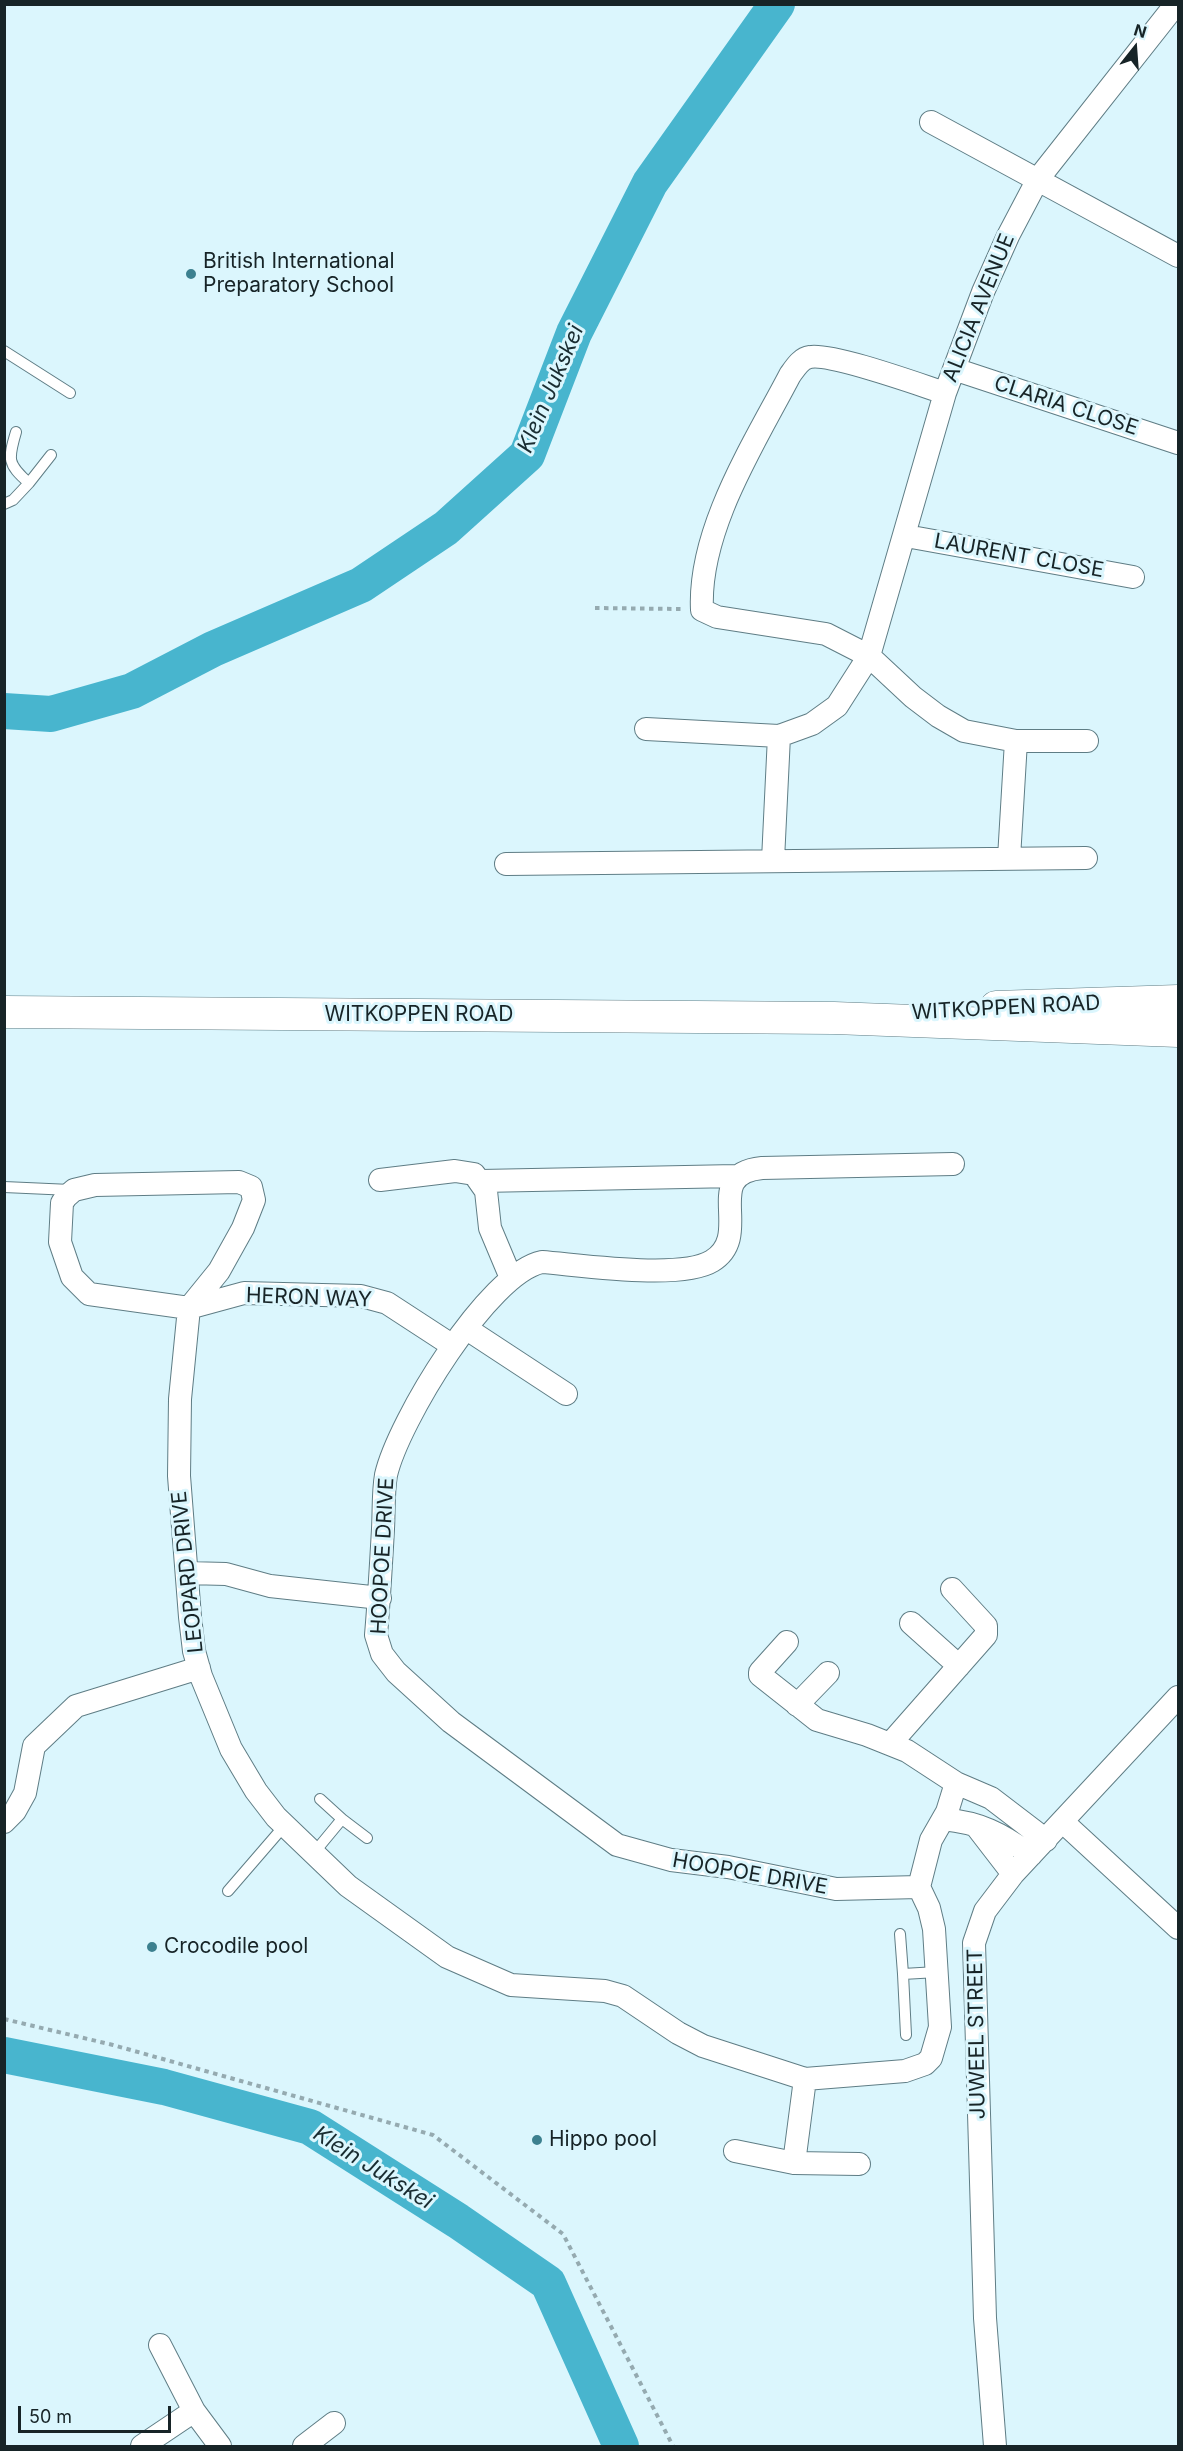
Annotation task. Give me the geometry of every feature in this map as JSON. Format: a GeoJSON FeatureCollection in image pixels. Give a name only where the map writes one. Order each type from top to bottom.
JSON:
{"type":"FeatureCollection","features":[{"type":"Feature","properties":{"kind":"main road","name":"WITKOPPEN ROAD"},"geometry":{"type":"LineString","coordinates":[[834,1018],[1009,1006],[1179,1001]]}},
{"type":"Feature","properties":{"kind":"main road","name":"WITKOPPEN ROAD"},"geometry":{"type":"LineString","coordinates":[[4,1012],[834,1018],[1179,1031]]}},
{"type":"Feature","properties":{"kind":"street","name":"ALICIA AVENUE"},"geometry":{"type":"LineString","coordinates":[[779,736],[812,724],[837,706],[869,656],[906,536],[945,393],[994,266],[1038,179],[1176,9]]}},
{"type":"Feature","properties":{"kind":"street"},"geometry":{"type":"LineString","coordinates":[[931,122],[1179,256]]}},
{"type":"Feature","properties":{"kind":"street"},"geometry":{"type":"LineString","coordinates":[[945,393],[840,361],[817,357],[802,360],[787,380],[734,485],[717,526],[704,567],[702,610],[717,617],[826,633],[869,656],[913,697],[951,724],[986,737],[1016,741],[1087,741]]}},
{"type":"Feature","properties":{"kind":"street","name":"CLARIA CLOSE"},"geometry":{"type":"LineString","coordinates":[[954,369],[1179,443]]}},
{"type":"Feature","properties":{"kind":"street","name":"LAURENT CLOSE"},"geometry":{"type":"LineString","coordinates":[[906,536],[1133,576]]}},
{"type":"Feature","properties":{"kind":"street"},"geometry":{"type":"LineString","coordinates":[[646,729],[779,736],[773,860]]}},
{"type":"Feature","properties":{"kind":"street"},"geometry":{"type":"LineString","coordinates":[[1009,858],[1016,741]]}},
{"type":"Feature","properties":{"kind":"street"},"geometry":{"type":"LineString","coordinates":[[506,864],[1086,858]]}},
{"type":"Feature","properties":{"kind":"street"},"geometry":{"type":"LineString","coordinates":[[481,1181],[736,1176],[743,1171],[762,1168],[953,1164]]}},
{"type":"Feature","properties":{"kind":"street"},"geometry":{"type":"LineString","coordinates":[[380,1180],[455,1171],[474,1174],[486,1191],[490,1228],[512,1278]]}},
{"type":"Feature","properties":{"kind":"street","name":"HOOPOE DRIVE"},"geometry":{"type":"LineString","coordinates":[[736,1176],[731,1192],[728,1240],[718,1257],[696,1267],[659,1270],[542,1262],[524,1268],[512,1278],[453,1347],[432,1378],[389,1462],[376,1635],[379,1649],[396,1672],[451,1722],[617,1845],[670,1860],[729,1866],[836,1889],[919,1887]]}},
{"type":"Feature","properties":{"kind":"street"},"geometry":{"type":"LineString","coordinates":[[239,1182],[250,1187],[254,1200],[243,1228],[219,1271],[189,1308],[103,1298],[89,1294],[80,1288],[66,1267],[60,1242],[62,1203],[84,1188],[239,1182]]}},
{"type":"Feature","properties":{"kind":"street","name":"HERON WAY"},"geometry":{"type":"LineString","coordinates":[[189,1308],[244,1293],[362,1296],[387,1303],[453,1347]]}},
{"type":"Feature","properties":{"kind":"street","name":"LEOPARD DRIVE"},"geometry":{"type":"LineString","coordinates":[[189,1308],[180,1399],[178,1454],[194,1651],[231,1749],[256,1791],[313,1854],[348,1886],[436,1951],[467,1967],[511,1985],[605,1991],[623,1996],[678,2033],[703,2046],[805,2079],[905,2071],[925,2064],[936,2047],[939,2036],[937,1972]]}},
{"type":"Feature","properties":{"kind":"street"},"geometry":{"type":"LineString","coordinates":[[467,1329],[566,1394]]}},
{"type":"Feature","properties":{"kind":"street"},"geometry":{"type":"LineString","coordinates":[[187,1572],[226,1574],[270,1586],[380,1598]]}},
{"type":"Feature","properties":{"kind":"street"},"geometry":{"type":"LineString","coordinates":[[890,1744],[959,1666],[987,1630],[952,1589]]}},
{"type":"Feature","properties":{"kind":"street"},"geometry":{"type":"LineString","coordinates":[[911,1623],[959,1666]]}},
{"type":"Feature","properties":{"kind":"street"},"geometry":{"type":"LineString","coordinates":[[787,1642],[761,1668],[760,1676],[826,1724],[867,1735],[906,1751],[956,1783],[991,1798],[1039,1847]]}},
{"type":"Feature","properties":{"kind":"street"},"geometry":{"type":"LineString","coordinates":[[4,1822],[15,1811],[26,1793],[34,1746],[76,1706],[199,1668]]}},
{"type":"Feature","properties":{"kind":"street"},"geometry":{"type":"LineString","coordinates":[[797,1705],[828,1673]]}},
{"type":"Feature","properties":{"kind":"street","name":"JUWEEL STREET"},"geometry":{"type":"LineString","coordinates":[[995,2446],[985,2318],[972,1954],[985,1911],[1013,1874],[1179,1697]]}},
{"type":"Feature","properties":{"kind":"street"},"geometry":{"type":"LineString","coordinates":[[937,1972],[934,1929],[919,1887],[931,1840],[951,1802],[956,1783]]}},
{"type":"Feature","properties":{"kind":"street"},"geometry":{"type":"LineString","coordinates":[[943,1819],[973,1822],[1011,1841],[1039,1847]]}},
{"type":"Feature","properties":{"kind":"street"},"geometry":{"type":"LineString","coordinates":[[973,1822],[1013,1874]]}},
{"type":"Feature","properties":{"kind":"street"},"geometry":{"type":"LineString","coordinates":[[1063,1822],[1179,1928]]}},
{"type":"Feature","properties":{"kind":"street"},"geometry":{"type":"LineString","coordinates":[[794,2163],[805,2079]]}},
{"type":"Feature","properties":{"kind":"street"},"geometry":{"type":"LineString","coordinates":[[735,2151],[794,2163],[859,2164]]}},
{"type":"Feature","properties":{"kind":"street"},"geometry":{"type":"LineString","coordinates":[[160,2345],[194,2411],[220,2446]]}},
{"type":"Feature","properties":{"kind":"street"},"geometry":{"type":"LineString","coordinates":[[142,2446],[194,2411]]}},
{"type":"Feature","properties":{"kind":"street"},"geometry":{"type":"LineString","coordinates":[[304,2446],[334,2423]]}},
{"type":"Feature","properties":{"kind":"lane"},"geometry":{"type":"LineString","coordinates":[[4,351],[70,393]]}},
{"type":"Feature","properties":{"kind":"lane"},"geometry":{"type":"LineString","coordinates":[[16,432],[9,457],[12,465],[29,483]]}},
{"type":"Feature","properties":{"kind":"lane"},"geometry":{"type":"LineString","coordinates":[[4,504],[14,500],[51,455]]}},
{"type":"Feature","properties":{"kind":"lane"},"geometry":{"type":"LineString","coordinates":[[4,1187],[84,1188]]}},
{"type":"Feature","properties":{"kind":"lane"},"geometry":{"type":"LineString","coordinates":[[320,1799],[367,1838]]}},
{"type":"Feature","properties":{"kind":"lane"},"geometry":{"type":"LineString","coordinates":[[313,1854],[342,1819]]}},
{"type":"Feature","properties":{"kind":"lane"},"geometry":{"type":"LineString","coordinates":[[228,1891],[285,1825]]}},
{"type":"Feature","properties":{"kind":"lane"},"geometry":{"type":"LineString","coordinates":[[900,1934],[906,2035]]}},
{"type":"Feature","properties":{"kind":"lane"},"geometry":{"type":"LineString","coordinates":[[903,1974],[937,1972]]}},
{"type":"Feature","properties":{"kind":"path"},"geometry":{"type":"LineString","coordinates":[[595,608],[702,610]]}},
{"type":"Feature","properties":{"kind":"path"},"geometry":{"type":"LineString","coordinates":[[4,2019],[113,2045],[433,2135],[563,2234],[673,2446]]}},
{"type":"Feature","properties":{"kind":"waterway","name":"Klein Jukskei"},"geometry":{"type":"LineString","coordinates":[[4,711],[51,714],[132,691],[213,649],[361,585],[446,528],[527,455],[574,333],[650,183],[777,4]]}},
{"type":"Feature","properties":{"kind":"waterway","name":"Klein Jukskei"},"geometry":{"type":"LineString","coordinates":[[4,2055],[164,2087],[310,2127],[458,2221],[548,2283],[621,2446]]}},
{"type":"Feature","properties":{"kind":"place","name":"British International Preparatory School"},"geometry":{"type":"Point","coordinates":[191,274]}},
{"type":"Feature","properties":{"kind":"place","name":"Crocodile pool"},"geometry":{"type":"Point","coordinates":[152,1947]}},
{"type":"Feature","properties":{"kind":"place","name":"Hippo pool"},"geometry":{"type":"Point","coordinates":[537,2140]}}]}
